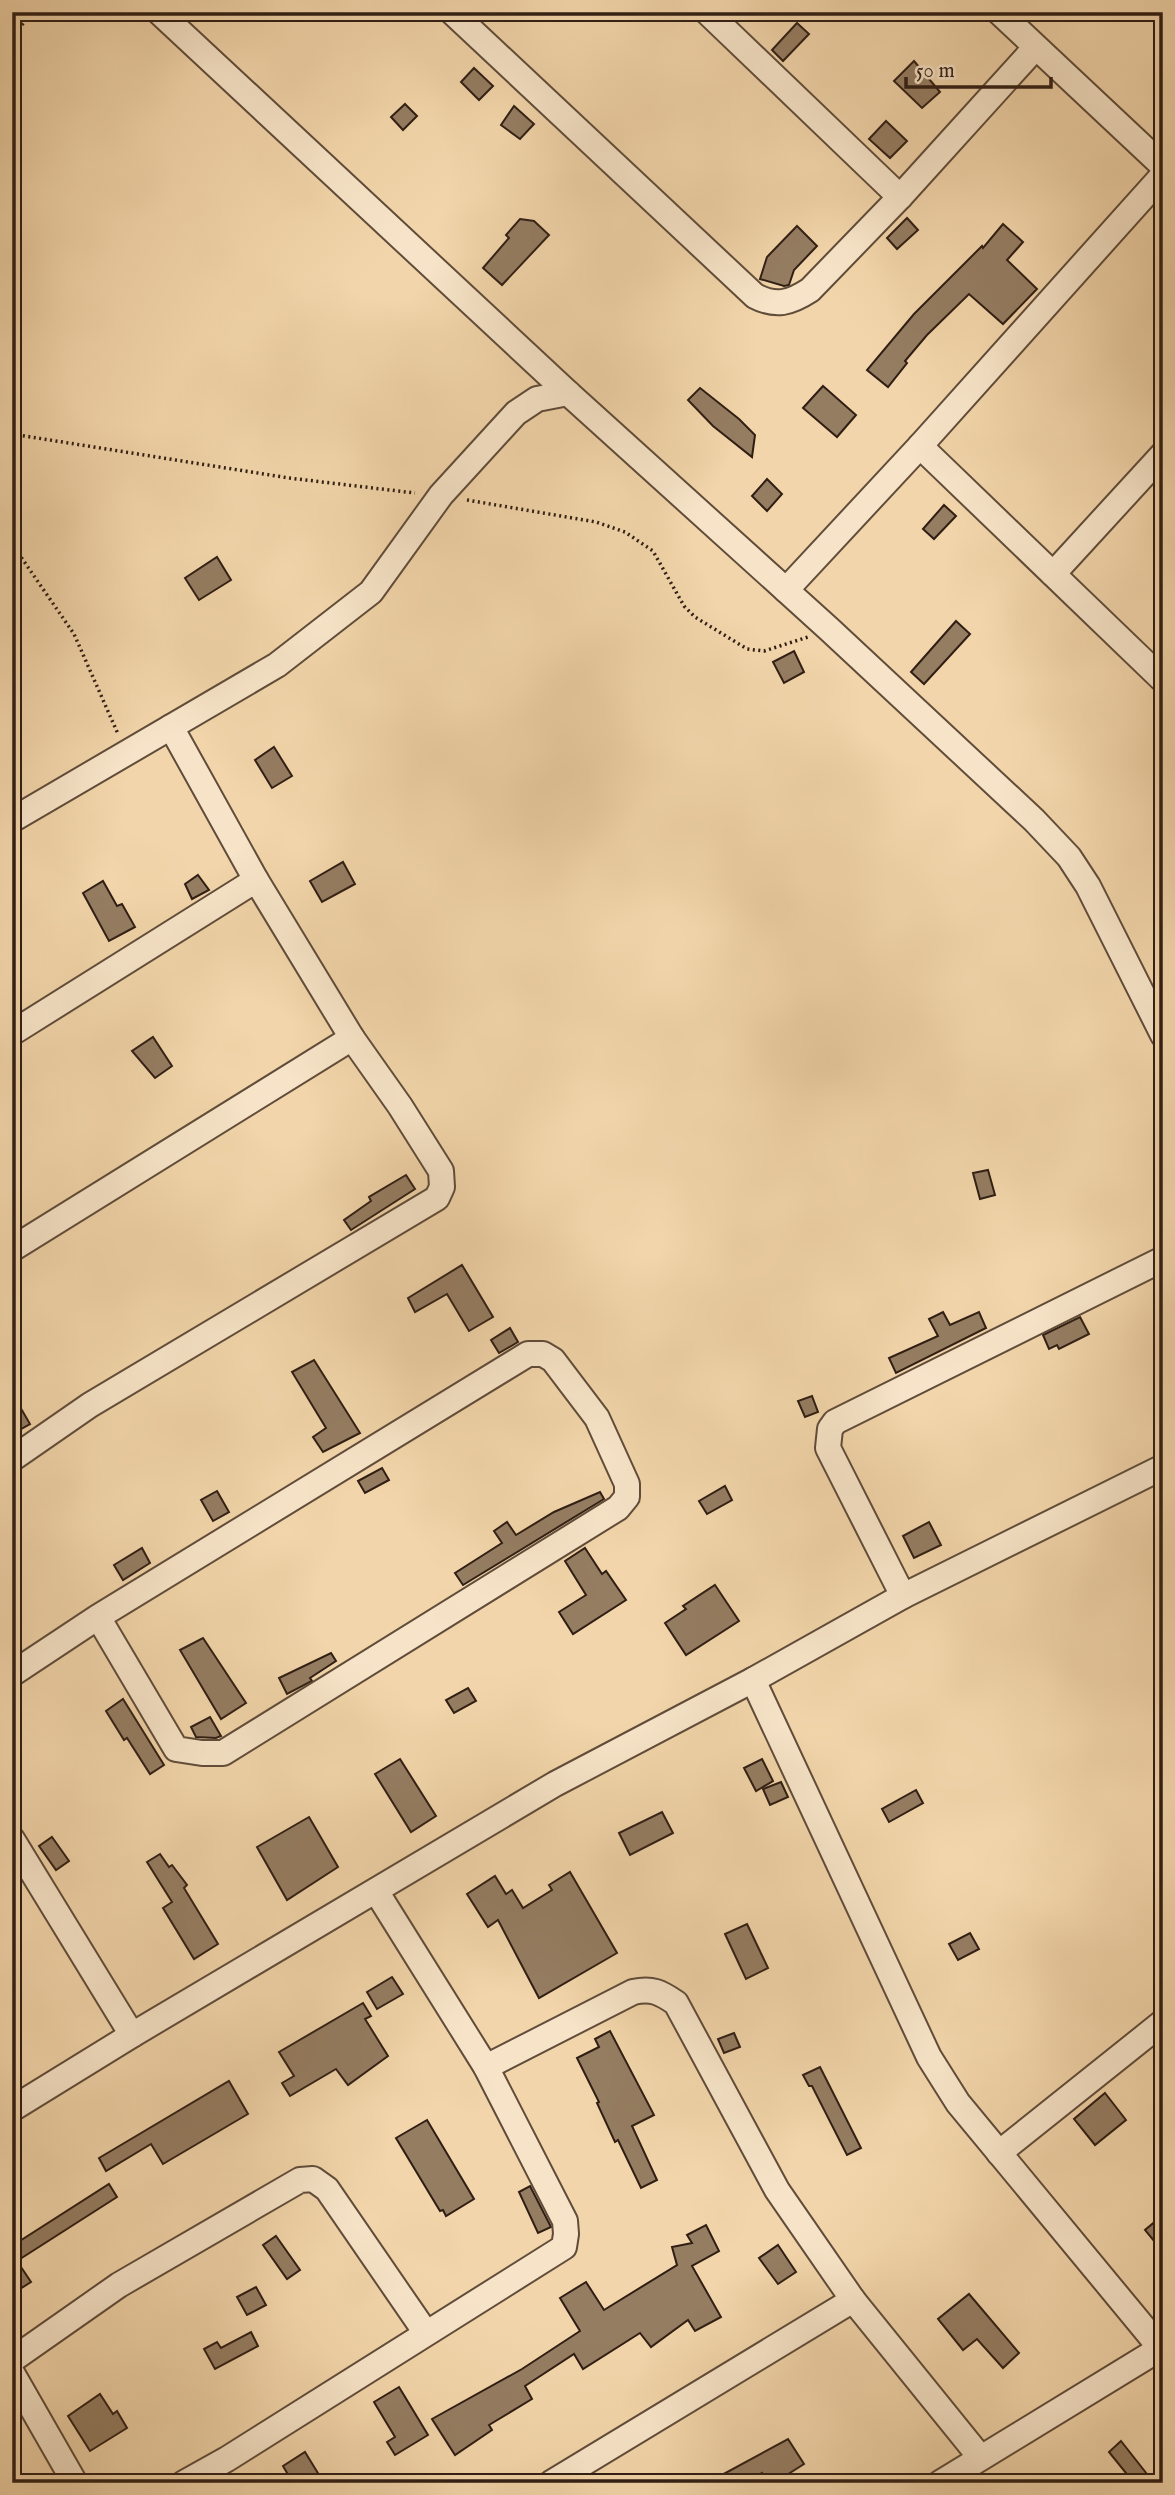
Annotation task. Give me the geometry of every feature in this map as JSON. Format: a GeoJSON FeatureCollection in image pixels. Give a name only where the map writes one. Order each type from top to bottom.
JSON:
{"type":"FeatureCollection","features":[{"type":"Feature","properties":{"kind":"street"},"geometry":{"type":"LineString","coordinates":[[159,12],[568,393],[1025,811],[1069,857],[1088,886],[1163,1035]]}},
{"type":"Feature","properties":{"kind":"street"},"geometry":{"type":"LineString","coordinates":[[452,12],[755,296],[768,303],[781,304],[810,290],[900,198],[1035,48]]}},
{"type":"Feature","properties":{"kind":"street"},"geometry":{"type":"LineString","coordinates":[[707,12],[900,198]]}},
{"type":"Feature","properties":{"kind":"street"},"geometry":{"type":"LineString","coordinates":[[999,12],[1163,166]]}},
{"type":"Feature","properties":{"kind":"street"},"geometry":{"type":"LineString","coordinates":[[786,590],[920,446],[1163,175]]}},
{"type":"Feature","properties":{"kind":"street"},"geometry":{"type":"LineString","coordinates":[[12,820],[277,665],[371,592],[441,495],[516,413],[537,399],[568,393]]}},
{"type":"Feature","properties":{"kind":"street"},"geometry":{"type":"LineString","coordinates":[[920,446],[1163,680]]}},
{"type":"Feature","properties":{"kind":"street"},"geometry":{"type":"LineString","coordinates":[[1053,574],[1163,454]]}},
{"type":"Feature","properties":{"kind":"street"},"geometry":{"type":"LineString","coordinates":[[12,1459],[90,1405],[437,1198],[442,1187],[441,1171],[352,1038],[256,880],[172,727]]}},
{"type":"Feature","properties":{"kind":"street"},"geometry":{"type":"LineString","coordinates":[[12,1033],[256,880]]}},
{"type":"Feature","properties":{"kind":"street"},"geometry":{"type":"LineString","coordinates":[[12,1249],[352,1038]]}},
{"type":"Feature","properties":{"kind":"street"},"geometry":{"type":"LineString","coordinates":[[903,1596],[828,1448],[830,1429],[835,1422],[1163,1259]]}},
{"type":"Feature","properties":{"kind":"street"},"geometry":{"type":"LineString","coordinates":[[12,1674],[98,1617],[528,1354],[543,1354],[554,1360],[597,1418],[627,1484],[627,1497],[618,1508],[223,1753],[176,1749],[98,1617]]}},
{"type":"Feature","properties":{"kind":"street"},"geometry":{"type":"LineString","coordinates":[[12,2109],[555,1784],[752,1680],[903,1596],[1163,1467]]}},
{"type":"Feature","properties":{"kind":"street"},"geometry":{"type":"LineString","coordinates":[[752,1680],[929,2057],[958,2103],[1162,2349],[940,2483]]}},
{"type":"Feature","properties":{"kind":"street"},"geometry":{"type":"LineString","coordinates":[[12,1839],[22,1876],[132,2035]]}},
{"type":"Feature","properties":{"kind":"street"},"geometry":{"type":"LineString","coordinates":[[184,2483],[564,2247],[565,2221],[486,2067],[376,1891]]}},
{"type":"Feature","properties":{"kind":"street"},"geometry":{"type":"LineString","coordinates":[[486,2067],[633,1992],[648,1989],[661,1992],[676,2003],[777,2190],[853,2300],[980,2457]]}},
{"type":"Feature","properties":{"kind":"street"},"geometry":{"type":"LineString","coordinates":[[999,2153],[1163,2022]]}},
{"type":"Feature","properties":{"kind":"street"},"geometry":{"type":"LineString","coordinates":[[12,2360],[119,2285],[300,2180],[313,2179],[327,2189],[426,2333]]}},
{"type":"Feature","properties":{"kind":"street"},"geometry":{"type":"LineString","coordinates":[[551,2483],[853,2300]]}},
{"type":"Feature","properties":{"kind":"street"},"geometry":{"type":"LineString","coordinates":[[12,2373],[75,2483]]}},
{"type":"Feature","properties":{"kind":"path"},"geometry":{"type":"LineString","coordinates":[[12,38],[28,17],[28,12]]}},
{"type":"Feature","properties":{"kind":"path"},"geometry":{"type":"LineString","coordinates":[[12,544],[74,635],[126,752]]}},
{"type":"Feature","properties":{"kind":"building"},"geometry":{"type":"Polygon","coordinates":[[[797,23],[809,34],[783,61],[772,50],[797,23]]]}},
{"type":"Feature","properties":{"kind":"building"},"geometry":{"type":"Polygon","coordinates":[[[914,61],[940,92],[922,108],[894,81],[914,61]]]}},
{"type":"Feature","properties":{"kind":"building"},"geometry":{"type":"Polygon","coordinates":[[[474,68],[493,86],[479,100],[461,82],[474,68]]]}},
{"type":"Feature","properties":{"kind":"building"},"geometry":{"type":"Polygon","coordinates":[[[405,104],[417,116],[403,130],[391,117],[405,104]]]}},
{"type":"Feature","properties":{"kind":"building"},"geometry":{"type":"Polygon","coordinates":[[[514,106],[534,124],[520,139],[501,125],[514,106]]]}},
{"type":"Feature","properties":{"kind":"building"},"geometry":{"type":"Polygon","coordinates":[[[886,121],[907,141],[890,158],[869,139],[886,121]]]}},
{"type":"Feature","properties":{"kind":"building"},"geometry":{"type":"Polygon","coordinates":[[[907,218],[918,230],[897,249],[887,238],[907,218]]]}},
{"type":"Feature","properties":{"kind":"building"},"geometry":{"type":"Polygon","coordinates":[[[520,219],[534,221],[549,235],[502,285],[483,268],[509,238],[506,235],[520,219]]]}},
{"type":"Feature","properties":{"kind":"building"},"geometry":{"type":"Polygon","coordinates":[[[1003,224],[1023,242],[1007,260],[1037,289],[1003,324],[969,294],[927,335],[888,387],[867,370],[914,314],[982,246],[983,248],[1003,224]]]}},
{"type":"Feature","properties":{"kind":"building"},"geometry":{"type":"Polygon","coordinates":[[[797,226],[817,246],[794,270],[789,285],[760,279],[767,257],[797,226]]]}},
{"type":"Feature","properties":{"kind":"building"},"geometry":{"type":"Polygon","coordinates":[[[823,386],[856,415],[837,437],[803,408],[823,386]]]}},
{"type":"Feature","properties":{"kind":"building"},"geometry":{"type":"Polygon","coordinates":[[[700,388],[755,435],[752,457],[713,426],[688,400],[700,388]]]}},
{"type":"Feature","properties":{"kind":"building"},"geometry":{"type":"Polygon","coordinates":[[[767,479],[782,494],[767,511],[752,496],[767,479]]]}},
{"type":"Feature","properties":{"kind":"building"},"geometry":{"type":"Polygon","coordinates":[[[944,505],[956,516],[934,539],[923,529],[944,505]]]}},
{"type":"Feature","properties":{"kind":"building"},"geometry":{"type":"Polygon","coordinates":[[[217,557],[231,580],[199,600],[185,578],[217,557]]]}},
{"type":"Feature","properties":{"kind":"building"},"geometry":{"type":"Polygon","coordinates":[[[956,621],[970,634],[924,684],[911,672],[956,621]]]}},
{"type":"Feature","properties":{"kind":"building"},"geometry":{"type":"Polygon","coordinates":[[[794,651],[804,672],[784,683],[773,662],[794,651]]]}},
{"type":"Feature","properties":{"kind":"building"},"geometry":{"type":"Polygon","coordinates":[[[274,747],[292,776],[272,788],[255,760],[274,747]]]}},
{"type":"Feature","properties":{"kind":"building"},"geometry":{"type":"Polygon","coordinates":[[[343,862],[355,884],[322,902],[310,881],[343,862]]]}},
{"type":"Feature","properties":{"kind":"building"},"geometry":{"type":"Polygon","coordinates":[[[198,875],[209,890],[192,899],[185,884],[198,875]]]}},
{"type":"Feature","properties":{"kind":"building"},"geometry":{"type":"Polygon","coordinates":[[[103,881],[117,906],[122,904],[135,927],[109,941],[83,893],[103,881]]]}},
{"type":"Feature","properties":{"kind":"building"},"geometry":{"type":"Polygon","coordinates":[[[153,1037],[172,1066],[155,1078],[132,1051],[153,1037]]]}},
{"type":"Feature","properties":{"kind":"building"},"geometry":{"type":"Polygon","coordinates":[[[988,1170],[995,1195],[980,1199],[973,1173],[988,1170]]]}},
{"type":"Feature","properties":{"kind":"building"},"geometry":{"type":"Polygon","coordinates":[[[406,1175],[415,1189],[351,1230],[344,1220],[371,1201],[369,1197],[406,1175]]]}},
{"type":"Feature","properties":{"kind":"building"},"geometry":{"type":"Polygon","coordinates":[[[462,1265],[493,1317],[469,1331],[447,1294],[415,1312],[408,1298],[462,1265]]]}},
{"type":"Feature","properties":{"kind":"building"},"geometry":{"type":"Polygon","coordinates":[[[943,1312],[950,1325],[979,1312],[986,1328],[896,1373],[889,1358],[938,1336],[929,1319],[943,1312]]]}},
{"type":"Feature","properties":{"kind":"building"},"geometry":{"type":"Polygon","coordinates":[[[1080,1317],[1089,1334],[1059,1349],[1057,1345],[1049,1349],[1043,1335],[1080,1317]]]}},
{"type":"Feature","properties":{"kind":"building"},"geometry":{"type":"Polygon","coordinates":[[[510,1328],[518,1342],[499,1353],[491,1340],[510,1328]]]}},
{"type":"Feature","properties":{"kind":"building"},"geometry":{"type":"Polygon","coordinates":[[[314,1360],[360,1433],[323,1452],[313,1437],[326,1428],[292,1372],[314,1360]]]}},
{"type":"Feature","properties":{"kind":"building"},"geometry":{"type":"Polygon","coordinates":[[[12,1393],[30,1424],[12,1434],[12,1393]]]}},
{"type":"Feature","properties":{"kind":"building"},"geometry":{"type":"Polygon","coordinates":[[[812,1396],[818,1412],[805,1417],[798,1401],[812,1396]]]}},
{"type":"Feature","properties":{"kind":"building"},"geometry":{"type":"Polygon","coordinates":[[[382,1468],[389,1480],[365,1493],[358,1481],[382,1468]]]}},
{"type":"Feature","properties":{"kind":"building"},"geometry":{"type":"Polygon","coordinates":[[[725,1486],[732,1500],[707,1514],[699,1501],[725,1486]]]}},
{"type":"Feature","properties":{"kind":"building"},"geometry":{"type":"Polygon","coordinates":[[[217,1491],[229,1512],[213,1521],[201,1500],[217,1491]]]}},
{"type":"Feature","properties":{"kind":"building"},"geometry":{"type":"Polygon","coordinates":[[[600,1492],[604,1499],[463,1585],[455,1573],[502,1543],[494,1531],[507,1522],[516,1535],[554,1512],[600,1492]]]}},
{"type":"Feature","properties":{"kind":"building"},"geometry":{"type":"Polygon","coordinates":[[[929,1522],[941,1545],[914,1558],[903,1536],[929,1522]]]}},
{"type":"Feature","properties":{"kind":"building"},"geometry":{"type":"Polygon","coordinates":[[[142,1548],[150,1563],[123,1580],[114,1565],[142,1548]]]}},
{"type":"Feature","properties":{"kind":"building"},"geometry":{"type":"Polygon","coordinates":[[[585,1548],[602,1574],[606,1571],[626,1600],[573,1634],[559,1612],[586,1595],[565,1561],[585,1548]]]}},
{"type":"Feature","properties":{"kind":"building"},"geometry":{"type":"Polygon","coordinates":[[[715,1585],[739,1621],[686,1655],[665,1623],[686,1609],[683,1606],[715,1585]]]}},
{"type":"Feature","properties":{"kind":"building"},"geometry":{"type":"Polygon","coordinates":[[[203,1638],[246,1703],[221,1719],[180,1650],[203,1638]]]}},
{"type":"Feature","properties":{"kind":"building"},"geometry":{"type":"Polygon","coordinates":[[[331,1653],[336,1661],[310,1678],[312,1681],[287,1694],[279,1678],[331,1653]]]}},
{"type":"Feature","properties":{"kind":"building"},"geometry":{"type":"Polygon","coordinates":[[[468,1688],[476,1701],[454,1713],[446,1700],[468,1688]]]}},
{"type":"Feature","properties":{"kind":"building"},"geometry":{"type":"Polygon","coordinates":[[[123,1699],[164,1765],[150,1774],[106,1711],[123,1699]]]}},
{"type":"Feature","properties":{"kind":"building"},"geometry":{"type":"Polygon","coordinates":[[[210,1717],[221,1736],[196,1737],[191,1727],[210,1717]]]}},
{"type":"Feature","properties":{"kind":"building"},"geometry":{"type":"Polygon","coordinates":[[[400,1759],[436,1816],[411,1832],[375,1774],[400,1759]]]}},
{"type":"Feature","properties":{"kind":"building"},"geometry":{"type":"Polygon","coordinates":[[[762,1759],[773,1781],[756,1791],[744,1768],[762,1759]]]}},
{"type":"Feature","properties":{"kind":"building"},"geometry":{"type":"Polygon","coordinates":[[[781,1782],[788,1797],[770,1805],[763,1789],[781,1782]]]}},
{"type":"Feature","properties":{"kind":"building"},"geometry":{"type":"Polygon","coordinates":[[[916,1790],[923,1803],[889,1822],[882,1809],[916,1790]]]}},
{"type":"Feature","properties":{"kind":"building"},"geometry":{"type":"Polygon","coordinates":[[[662,1812],[673,1833],[630,1855],[619,1833],[662,1812]]]}},
{"type":"Feature","properties":{"kind":"building"},"geometry":{"type":"Polygon","coordinates":[[[309,1817],[338,1867],[287,1900],[257,1847],[309,1817]]]}},
{"type":"Feature","properties":{"kind":"building"},"geometry":{"type":"Polygon","coordinates":[[[52,1837],[69,1861],[56,1870],[39,1846],[52,1837]]]}},
{"type":"Feature","properties":{"kind":"building"},"geometry":{"type":"Polygon","coordinates":[[[160,1854],[187,1885],[184,1888],[218,1944],[194,1959],[163,1908],[172,1902],[147,1862],[160,1854]]]}},
{"type":"Feature","properties":{"kind":"building"},"geometry":{"type":"Polygon","coordinates":[[[570,1872],[617,1953],[539,1998],[498,1920],[488,1927],[467,1894],[495,1876],[506,1894],[512,1890],[523,1908],[552,1890],[549,1885],[570,1872]]]}},
{"type":"Feature","properties":{"kind":"building"},"geometry":{"type":"Polygon","coordinates":[[[747,1924],[768,1968],[746,1979],[725,1934],[747,1924]]]}},
{"type":"Feature","properties":{"kind":"building"},"geometry":{"type":"Polygon","coordinates":[[[970,1933],[979,1949],[958,1960],[949,1944],[970,1933]]]}},
{"type":"Feature","properties":{"kind":"building"},"geometry":{"type":"Polygon","coordinates":[[[392,1977],[403,1994],[377,2009],[367,1992],[392,1977]]]}},
{"type":"Feature","properties":{"kind":"building"},"geometry":{"type":"Polygon","coordinates":[[[363,2003],[371,2016],[365,2019],[388,2056],[348,2085],[336,2069],[290,2096],[282,2083],[294,2076],[279,2052],[363,2003]]]}},
{"type":"Feature","properties":{"kind":"building"},"geometry":{"type":"Polygon","coordinates":[[[610,2031],[654,2115],[632,2126],[657,2180],[641,2188],[618,2140],[615,2142],[577,2058],[599,2047],[595,2039],[610,2031]]]}},
{"type":"Feature","properties":{"kind":"building"},"geometry":{"type":"Polygon","coordinates":[[[734,2033],[740,2047],[724,2053],[718,2039],[734,2033]]]}},
{"type":"Feature","properties":{"kind":"building"},"geometry":{"type":"Polygon","coordinates":[[[820,2067],[861,2148],[847,2155],[812,2086],[809,2086],[803,2075],[820,2067]]]}},
{"type":"Feature","properties":{"kind":"building"},"geometry":{"type":"Polygon","coordinates":[[[229,2081],[248,2114],[163,2164],[151,2144],[106,2171],[99,2158],[229,2081]]]}},
{"type":"Feature","properties":{"kind":"building"},"geometry":{"type":"Polygon","coordinates":[[[1105,2093],[1126,2120],[1095,2145],[1074,2119],[1105,2093]]]}},
{"type":"Feature","properties":{"kind":"building"},"geometry":{"type":"Polygon","coordinates":[[[427,2120],[474,2199],[446,2216],[443,2210],[440,2211],[396,2138],[427,2120]]]}},
{"type":"Feature","properties":{"kind":"building"},"geometry":{"type":"Polygon","coordinates":[[[109,2184],[117,2197],[17,2261],[31,2282],[12,2294],[12,2246],[109,2184]]]}},
{"type":"Feature","properties":{"kind":"building"},"geometry":{"type":"Polygon","coordinates":[[[530,2186],[551,2227],[538,2233],[519,2192],[530,2186]]]}},
{"type":"Feature","properties":{"kind":"building"},"geometry":{"type":"Polygon","coordinates":[[[1163,2215],[1163,2252],[1145,2230],[1163,2215]]]}},
{"type":"Feature","properties":{"kind":"building"},"geometry":{"type":"Polygon","coordinates":[[[706,2225],[719,2251],[692,2266],[721,2317],[695,2331],[688,2320],[651,2347],[640,2333],[583,2369],[574,2354],[525,2386],[532,2399],[489,2425],[492,2430],[455,2455],[432,2419],[522,2369],[580,2331],[560,2298],[586,2282],[604,2310],[677,2265],[672,2247],[692,2243],[687,2235],[706,2225]]]}},
{"type":"Feature","properties":{"kind":"building"},"geometry":{"type":"Polygon","coordinates":[[[276,2236],[300,2270],[287,2279],[263,2245],[276,2236]]]}},
{"type":"Feature","properties":{"kind":"building"},"geometry":{"type":"Polygon","coordinates":[[[778,2245],[796,2272],[778,2284],[759,2258],[778,2245]]]}},
{"type":"Feature","properties":{"kind":"building"},"geometry":{"type":"Polygon","coordinates":[[[256,2287],[266,2305],[247,2315],[237,2297],[256,2287]]]}},
{"type":"Feature","properties":{"kind":"building"},"geometry":{"type":"Polygon","coordinates":[[[969,2294],[1019,2353],[1003,2368],[977,2339],[963,2350],[938,2319],[969,2294]]]}},
{"type":"Feature","properties":{"kind":"building"},"geometry":{"type":"Polygon","coordinates":[[[251,2332],[258,2346],[215,2369],[204,2349],[217,2342],[221,2348],[251,2332]]]}},
{"type":"Feature","properties":{"kind":"building"},"geometry":{"type":"Polygon","coordinates":[[[399,2387],[428,2435],[395,2455],[387,2442],[395,2437],[374,2402],[399,2387]]]}},
{"type":"Feature","properties":{"kind":"building"},"geometry":{"type":"Polygon","coordinates":[[[100,2394],[113,2414],[117,2411],[127,2428],[90,2451],[68,2416],[100,2394]]]}},
{"type":"Feature","properties":{"kind":"building"},"geometry":{"type":"Polygon","coordinates":[[[788,2439],[804,2464],[774,2483],[768,2483],[762,2473],[746,2483],[707,2483],[788,2439]]]}},
{"type":"Feature","properties":{"kind":"building"},"geometry":{"type":"Polygon","coordinates":[[[1121,2441],[1154,2483],[1134,2483],[1109,2452],[1121,2441]]]}},
{"type":"Feature","properties":{"kind":"building"},"geometry":{"type":"Polygon","coordinates":[[[305,2452],[324,2483],[293,2483],[283,2466],[305,2452]]]}}]}
